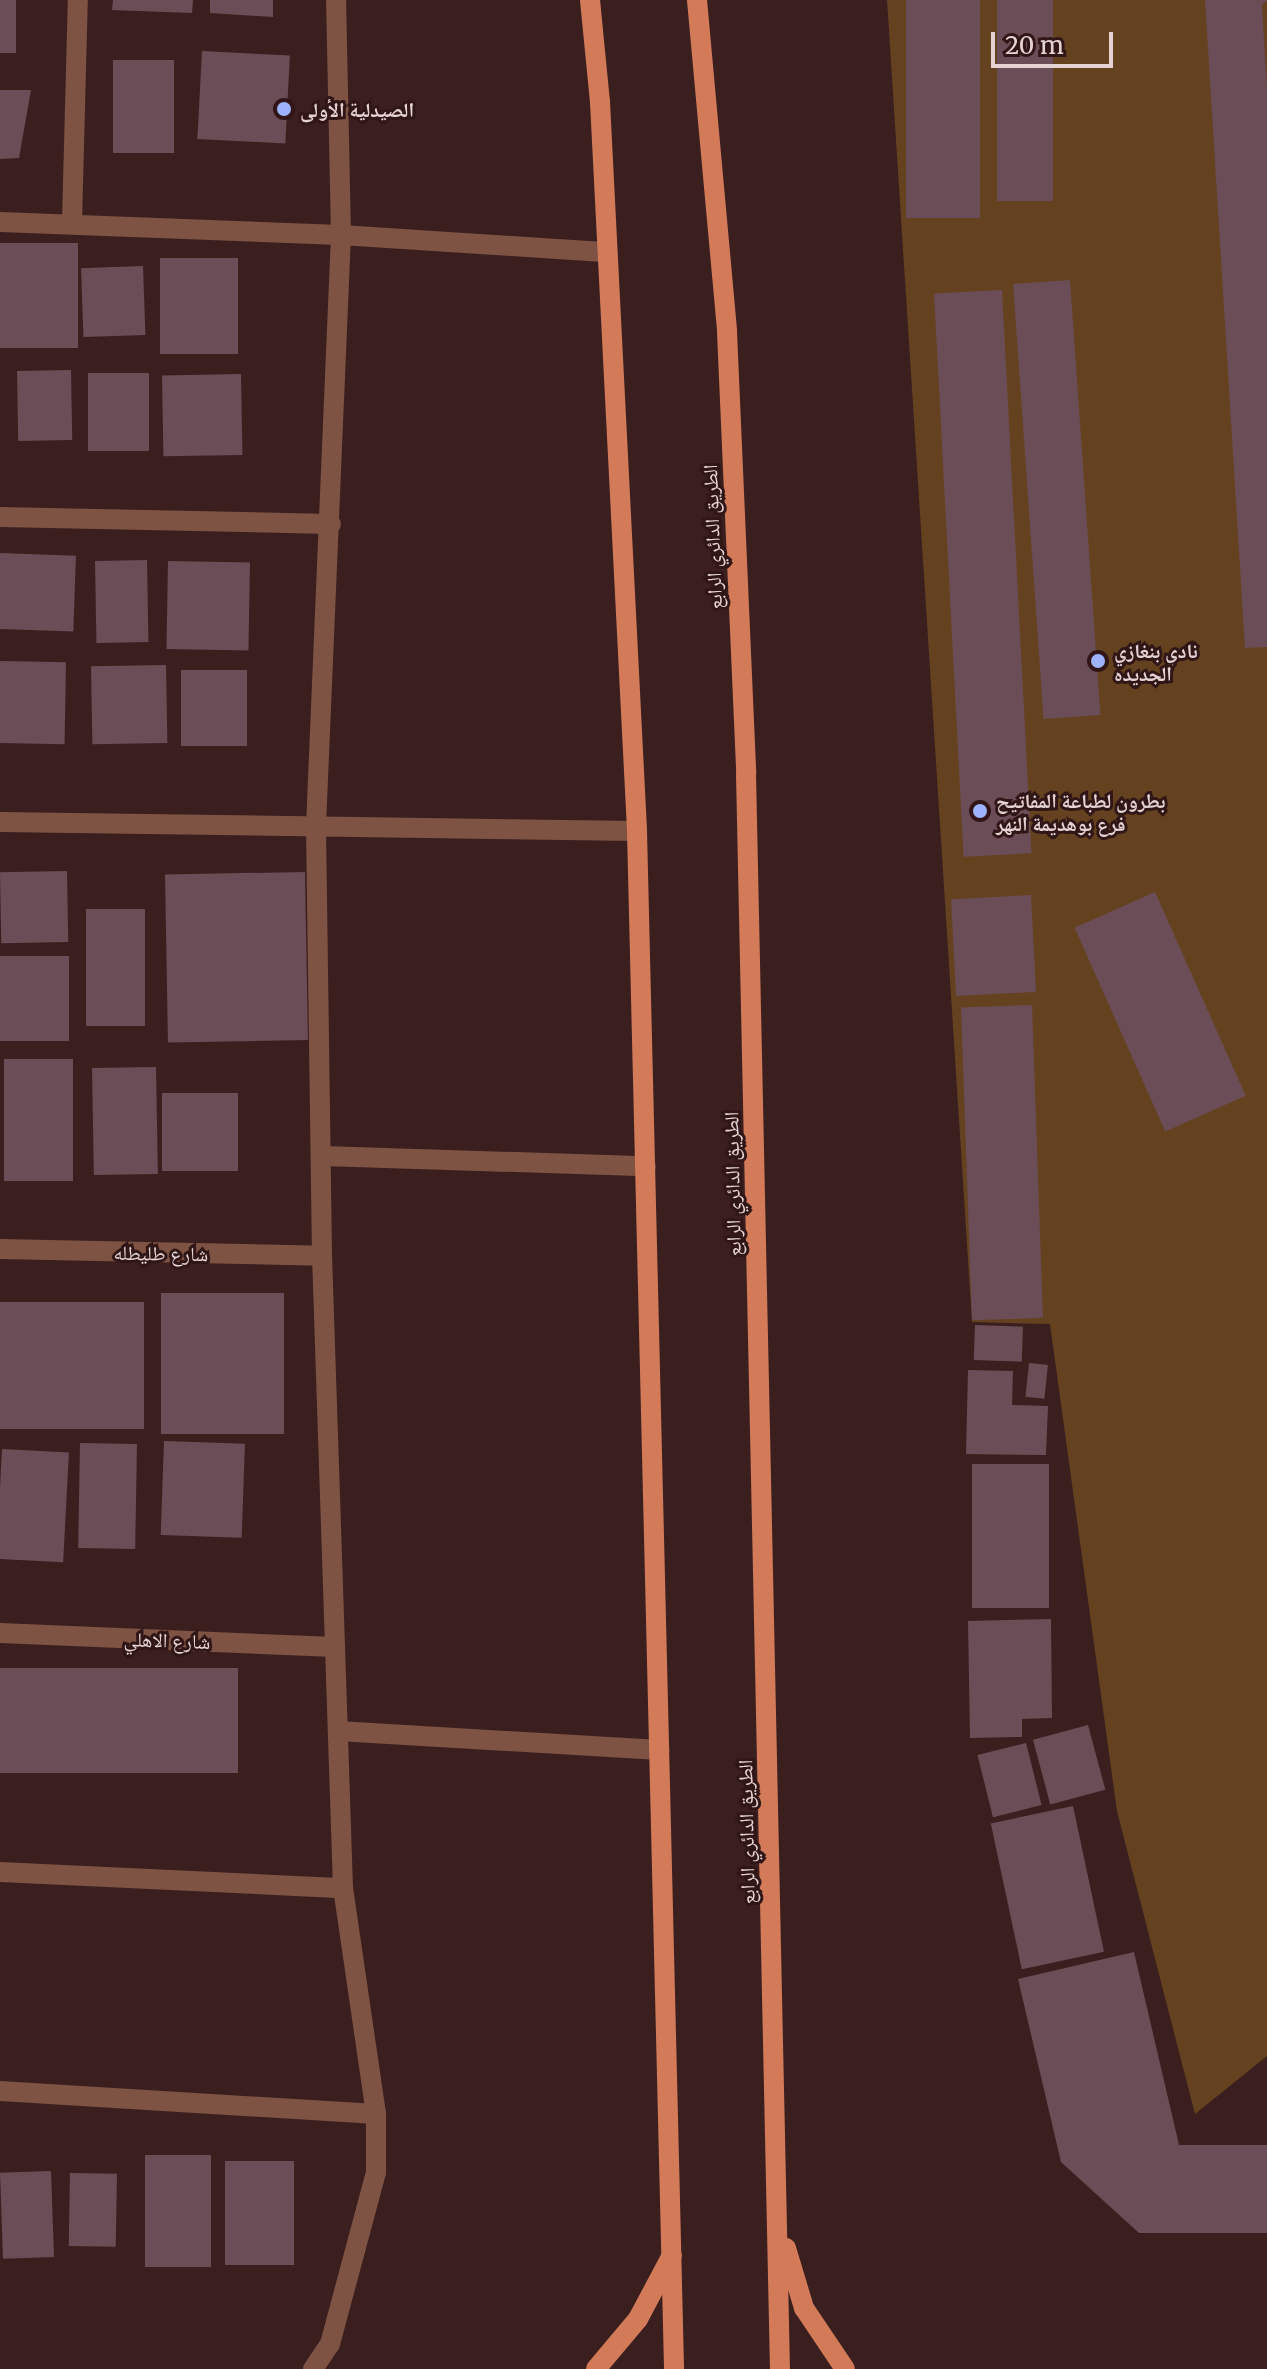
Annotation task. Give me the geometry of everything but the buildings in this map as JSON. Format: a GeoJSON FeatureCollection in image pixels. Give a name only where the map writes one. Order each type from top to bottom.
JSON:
{"type":"FeatureCollection","features":[{"type":"Feature","properties":{"kind":"main road"},"geometry":{"type":"LineString","coordinates":[[590,0],[607,252],[637,831],[674,2369]]}},
{"type":"Feature","properties":{"kind":"main road","name":"الطريق الدائري الرابع"},"geometry":{"type":"LineString","coordinates":[[697,0],[727,332],[746,774],[780,2369]]}},
{"type":"Feature","properties":{"kind":"main road"},"geometry":{"type":"LineString","coordinates":[[778,2226],[804,2308],[845,2369]]}},
{"type":"Feature","properties":{"kind":"main road"},"geometry":{"type":"LineString","coordinates":[[596,2369],[638,2319],[673,2251]]}},
{"type":"Feature","properties":{"kind":"street"},"geometry":{"type":"LineString","coordinates":[[72,222],[78,0]]}},
{"type":"Feature","properties":{"kind":"street"},"geometry":{"type":"LineString","coordinates":[[313,2369],[330,2344],[376,2172],[376,2114],[343,1888],[322,1256],[316,826],[341,235],[336,0]]}},
{"type":"Feature","properties":{"kind":"street"},"geometry":{"type":"LineString","coordinates":[[0,222],[72,222],[341,235],[607,252]]}},
{"type":"Feature","properties":{"kind":"street"},"geometry":{"type":"LineString","coordinates":[[0,517],[331,524]]}},
{"type":"Feature","properties":{"kind":"street"},"geometry":{"type":"LineString","coordinates":[[0,822],[637,831]]}},
{"type":"Feature","properties":{"kind":"street"},"geometry":{"type":"LineString","coordinates":[[322,1156],[646,1166]]}},
{"type":"Feature","properties":{"kind":"street","name":"شارع طليطله"},"geometry":{"type":"LineString","coordinates":[[0,1249],[322,1256]]}},
{"type":"Feature","properties":{"kind":"street","name":"شارع الاهلي"},"geometry":{"type":"LineString","coordinates":[[0,1633],[335,1647]]}},
{"type":"Feature","properties":{"kind":"street"},"geometry":{"type":"LineString","coordinates":[[338,1731],[659,1750]]}},
{"type":"Feature","properties":{"kind":"street"},"geometry":{"type":"LineString","coordinates":[[0,1872],[343,1888]]}},
{"type":"Feature","properties":{"kind":"street"},"geometry":{"type":"LineString","coordinates":[[0,2091],[376,2114]]}},
{"type":"Feature","properties":{"kind":"shaded area","name":"نادي بنغازي الجديده"},"geometry":{"type":"Polygon","coordinates":[[[887,0],[1267,0],[1267,2056],[1195,2114],[1117,1811],[1050,1324],[972,1322],[887,0]]]}},
{"type":"Feature","properties":{"kind":"place","name":"الصيدلية الأولى"},"geometry":{"type":"Point","coordinates":[284,109]}},
{"type":"Feature","properties":{"kind":"place","name":"نادي بنغازي الجديده"},"geometry":{"type":"Point","coordinates":[1098,661]}},
{"type":"Feature","properties":{"kind":"place","name":"بطرون لطباعة المفاتيح فرع بوهديمة النهر"},"geometry":{"type":"Point","coordinates":[980,811]}}]}
